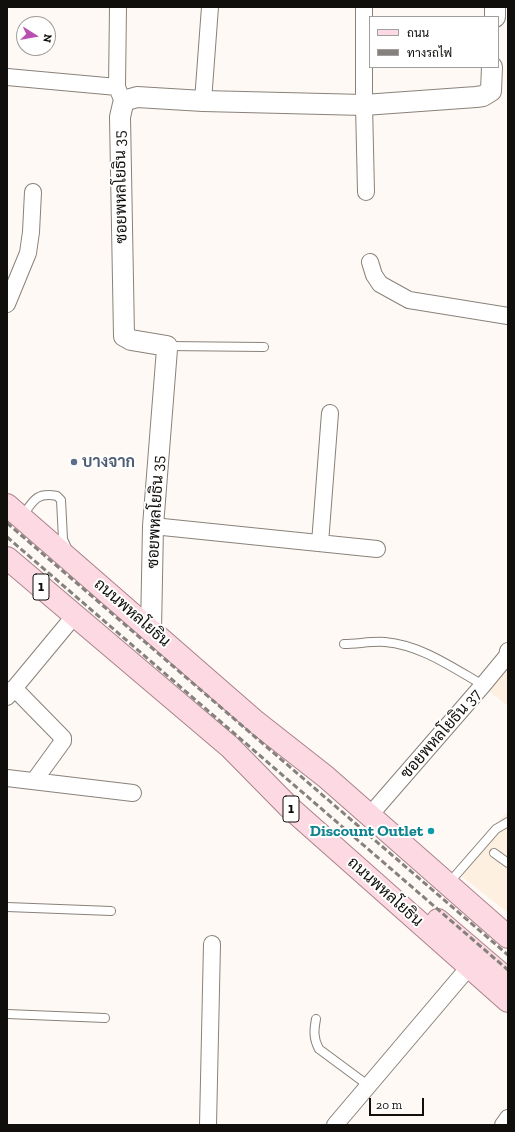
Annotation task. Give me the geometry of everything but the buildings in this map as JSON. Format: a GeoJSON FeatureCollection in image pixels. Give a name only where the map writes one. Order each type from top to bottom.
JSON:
{"type":"FeatureCollection","features":[{"type":"Feature","properties":{"kind":"main road","name":"ถนนพหลโยธิน"},"geometry":{"type":"LineString","coordinates":[[14,512],[256,722],[326,777],[508,937]]}},
{"type":"Feature","properties":{"kind":"main road","name":"ถนนพหลโยธิน"},"geometry":{"type":"LineString","coordinates":[[7,558],[230,747],[307,805],[508,980]]}},
{"type":"Feature","properties":{"kind":"main road","name":"ถนนพหลโยธิน"},"geometry":{"type":"LineString","coordinates":[[256,722],[279,751],[300,772],[508,955]]}},
{"type":"Feature","properties":{"kind":"main road","name":"ถนนพหลโยธิน"},"geometry":{"type":"LineString","coordinates":[[230,747],[289,807],[508,1001]]}},
{"type":"Feature","properties":{"kind":"street"},"geometry":{"type":"LineString","coordinates":[[118,7],[120,95]]}},
{"type":"Feature","properties":{"kind":"street"},"geometry":{"type":"LineString","coordinates":[[203,101],[210,7]]}},
{"type":"Feature","properties":{"kind":"street"},"geometry":{"type":"LineString","coordinates":[[364,7],[366,192]]}},
{"type":"Feature","properties":{"kind":"street"},"geometry":{"type":"LineString","coordinates":[[7,77],[120,95],[127,100],[137,97],[203,101],[364,105],[483,96],[490,91],[492,68]]}},
{"type":"Feature","properties":{"kind":"street","name":"ซอยพหลโยธิน 35"},"geometry":{"type":"LineString","coordinates":[[120,95],[124,336],[131,340],[167,346],[153,526],[151,630]]}},
{"type":"Feature","properties":{"kind":"street"},"geometry":{"type":"LineString","coordinates":[[7,304],[28,253],[33,192]]}},
{"type":"Feature","properties":{"kind":"street"},"geometry":{"type":"LineString","coordinates":[[370,262],[374,275],[380,284],[409,300],[508,316]]}},
{"type":"Feature","properties":{"kind":"street"},"geometry":{"type":"LineString","coordinates":[[320,543],[330,413]]}},
{"type":"Feature","properties":{"kind":"street"},"geometry":{"type":"LineString","coordinates":[[153,526],[377,549]]}},
{"type":"Feature","properties":{"kind":"street"},"geometry":{"type":"LineString","coordinates":[[34,781],[63,741],[63,738],[10,693],[75,615]]}},
{"type":"Feature","properties":{"kind":"street","name":"ซอยพหลโยธิน 37"},"geometry":{"type":"LineString","coordinates":[[370,815],[483,685],[507,656],[508,651]]}},
{"type":"Feature","properties":{"kind":"street"},"geometry":{"type":"LineString","coordinates":[[7,778],[133,793]]}},
{"type":"Feature","properties":{"kind":"street"},"geometry":{"type":"LineString","coordinates":[[208,1125],[212,944]]}},
{"type":"Feature","properties":{"kind":"street"},"geometry":{"type":"LineString","coordinates":[[335,1125],[469,967]]}},
{"type":"Feature","properties":{"kind":"street"},"geometry":{"type":"LineString","coordinates":[[503,1125],[508,1118]]}},
{"type":"Feature","properties":{"kind":"lane"},"geometry":{"type":"LineString","coordinates":[[167,346],[264,347]]}},
{"type":"Feature","properties":{"kind":"lane"},"geometry":{"type":"LineString","coordinates":[[14,512],[31,505],[38,497],[46,494],[57,496],[61,500],[63,539],[75,560],[95,581]]}},
{"type":"Feature","properties":{"kind":"lane"},"geometry":{"type":"LineString","coordinates":[[344,644],[384,642],[408,646],[434,657],[483,685]]}},
{"type":"Feature","properties":{"kind":"lane"},"geometry":{"type":"LineString","coordinates":[[447,884],[496,829],[508,822]]}},
{"type":"Feature","properties":{"kind":"lane"},"geometry":{"type":"LineString","coordinates":[[494,852],[508,863]]}},
{"type":"Feature","properties":{"kind":"lane"},"geometry":{"type":"LineString","coordinates":[[7,907],[111,911]]}},
{"type":"Feature","properties":{"kind":"lane"},"geometry":{"type":"LineString","coordinates":[[7,1014],[105,1018]]}},
{"type":"Feature","properties":{"kind":"lane"},"geometry":{"type":"LineString","coordinates":[[316,1019],[314,1033],[315,1042],[319,1049],[368,1086]]}},
{"type":"Feature","properties":{"kind":"shaded area"},"geometry":{"type":"Polygon","coordinates":[[[508,667],[508,706],[489,691],[508,667]]]}},
{"type":"Feature","properties":{"kind":"shaded area"},"geometry":{"type":"Polygon","coordinates":[[[508,811],[508,913],[454,870],[508,811]]]}},
{"type":"Feature","properties":{"kind":"railway"},"geometry":{"type":"LineString","coordinates":[[7,523],[508,955]]}},
{"type":"Feature","properties":{"kind":"railway"},"geometry":{"type":"LineString","coordinates":[[7,537],[508,970]]}},
{"type":"Feature","properties":{"kind":"place","name":"บางจาก"},"geometry":{"type":"Point","coordinates":[74,462]}},
{"type":"Feature","properties":{"kind":"place","name":"Discount Outlet"},"geometry":{"type":"Point","coordinates":[431,831]}}]}
